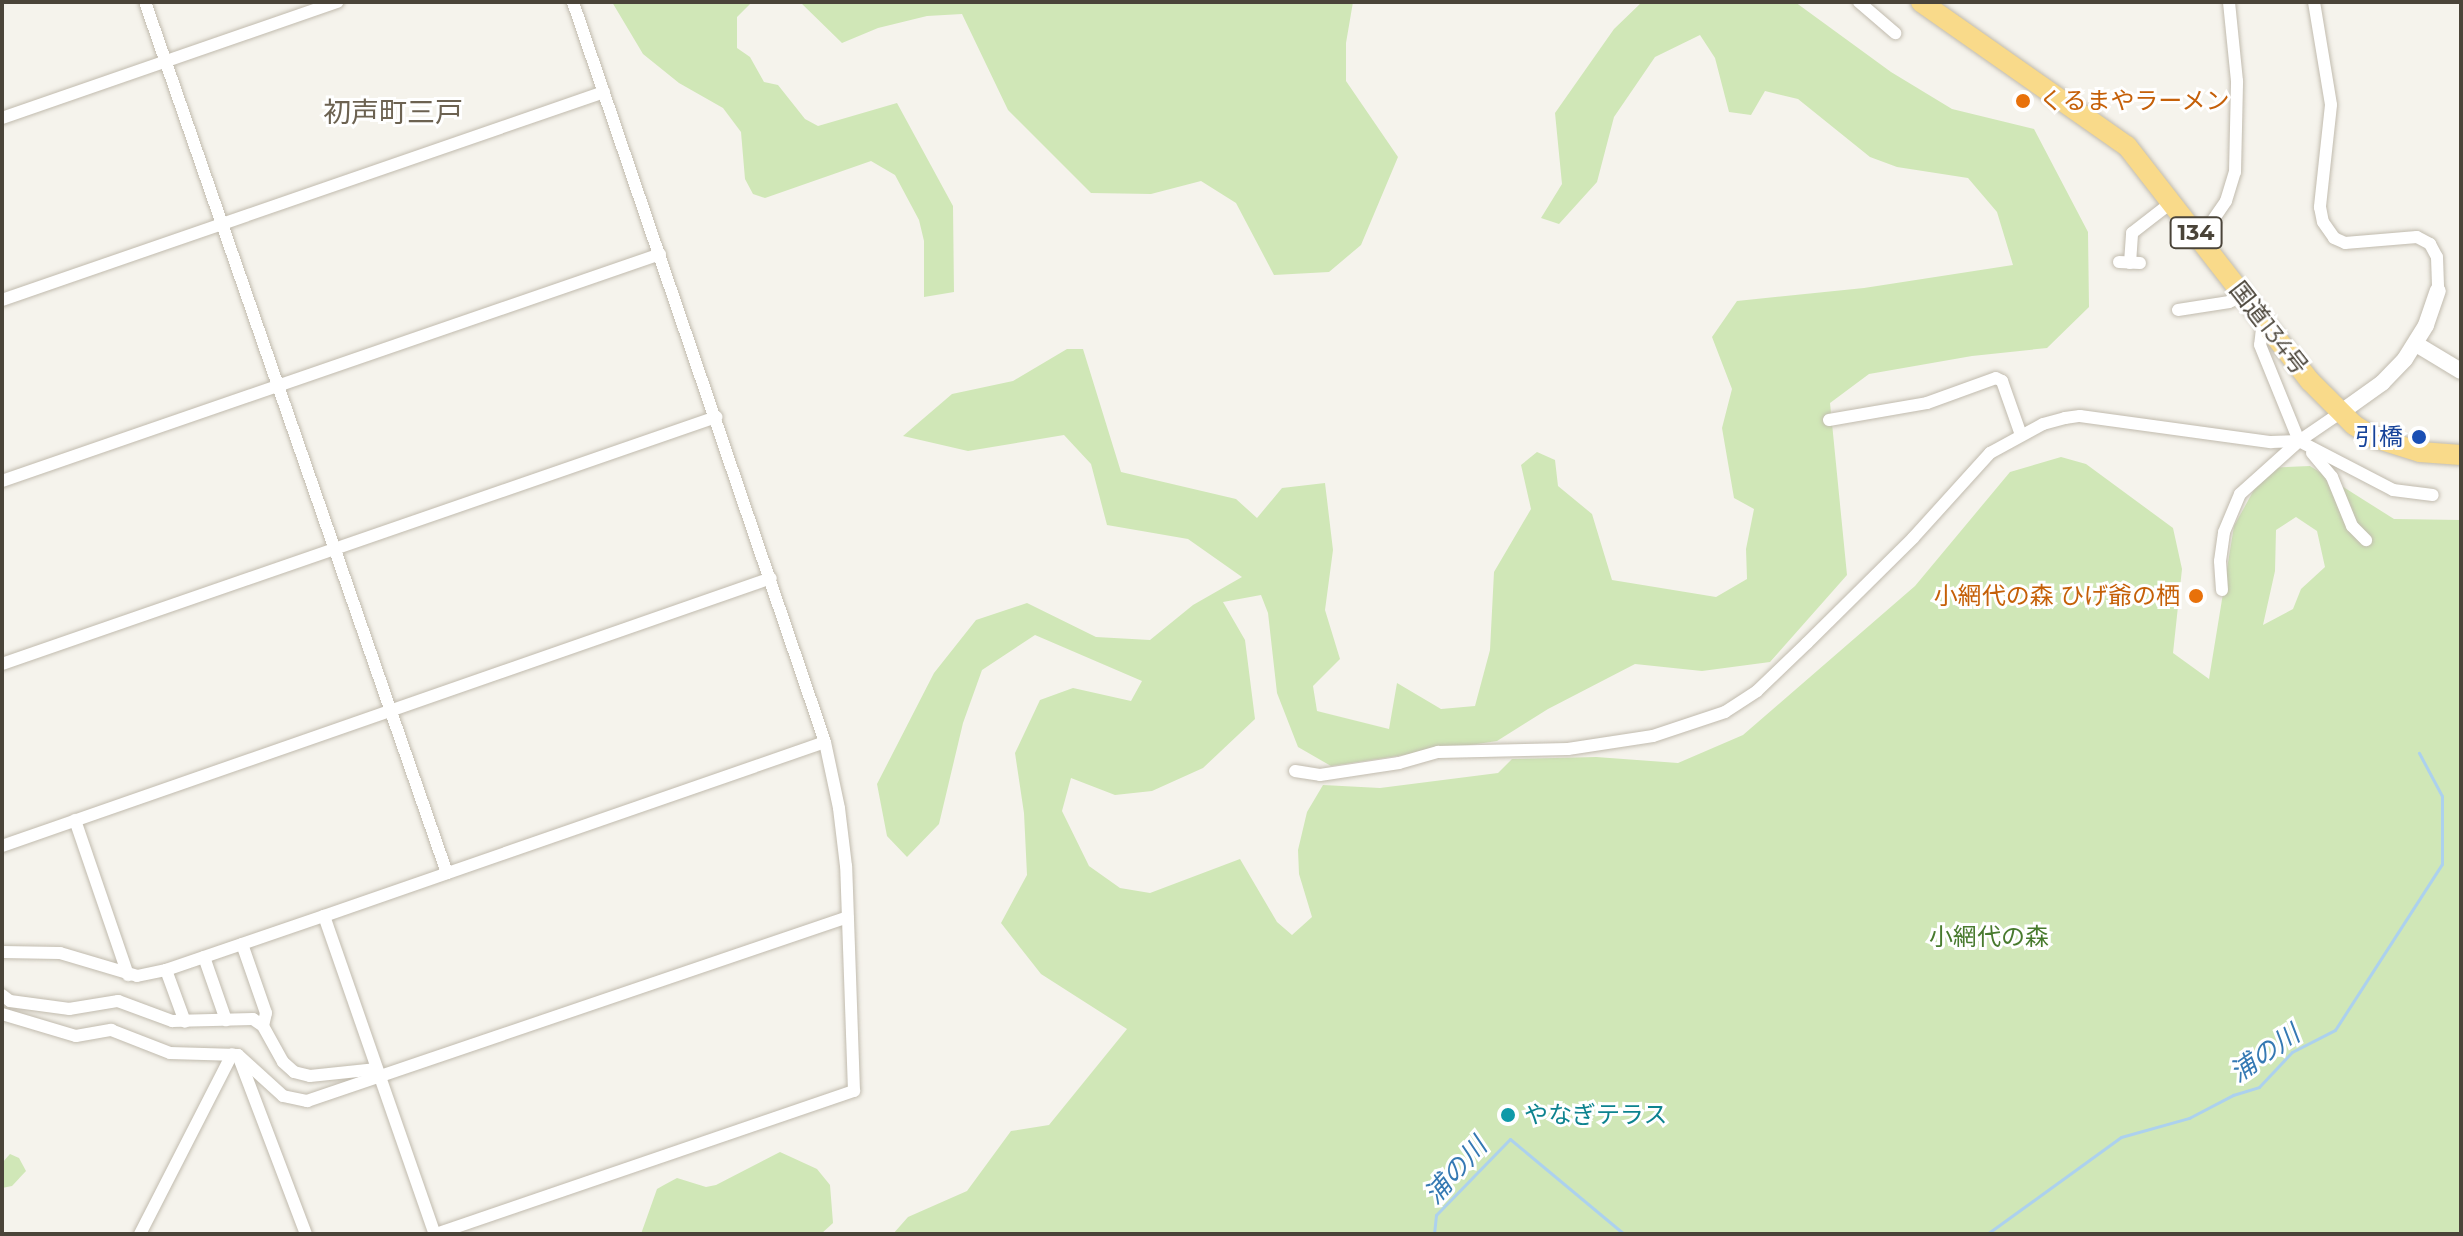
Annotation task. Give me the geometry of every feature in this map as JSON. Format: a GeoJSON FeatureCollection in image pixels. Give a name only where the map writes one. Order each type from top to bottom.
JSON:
{"type":"FeatureCollection","features":[{"type":"Feature","properties":{"kind":"highway","name":"国道134号"},"geometry":{"type":"LineString","coordinates":[[1921,2],[2104,127],[2144,165],[2243,296],[2340,413],[2375,438],[2397,446],[2420,452],[2461,455]]}},
{"type":"Feature","properties":{"kind":"street"},"geometry":{"type":"LineString","coordinates":[[145,2],[447,873]]}},
{"type":"Feature","properties":{"kind":"street"},"geometry":{"type":"LineString","coordinates":[[2,118],[337,2]]}},
{"type":"Feature","properties":{"kind":"street"},"geometry":{"type":"LineString","coordinates":[[324,916],[436,1234],[854,1091],[848,917],[839,808],[825,742],[573,2]]}},
{"type":"Feature","properties":{"kind":"street"},"geometry":{"type":"LineString","coordinates":[[1859,2],[1895,33]]}},
{"type":"Feature","properties":{"kind":"street"},"geometry":{"type":"LineString","coordinates":[[2200,239],[2226,201],[2235,172],[2237,81],[2229,2]]}},
{"type":"Feature","properties":{"kind":"street"},"geometry":{"type":"LineString","coordinates":[[2222,590],[2220,561],[2230,512],[2252,480],[2388,377],[2416,344],[2438,291],[2437,257],[2430,244],[2417,237],[2345,243],[2334,238],[2323,222],[2320,207],[2331,105],[2314,2]]}},
{"type":"Feature","properties":{"kind":"street"},"geometry":{"type":"LineString","coordinates":[[2,300],[604,92]]}},
{"type":"Feature","properties":{"kind":"street"},"geometry":{"type":"LineString","coordinates":[[2130,263],[2132,233],[2172,202]]}},
{"type":"Feature","properties":{"kind":"street"},"geometry":{"type":"LineString","coordinates":[[2,481],[660,254]]}},
{"type":"Feature","properties":{"kind":"street"},"geometry":{"type":"LineString","coordinates":[[2178,310],[2229,302],[2243,296]]}},
{"type":"Feature","properties":{"kind":"street"},"geometry":{"type":"LineString","coordinates":[[2263,321],[2260,345],[2301,443],[2332,477],[2343,510],[2352,526],[2366,540]]}},
{"type":"Feature","properties":{"kind":"street"},"geometry":{"type":"LineString","coordinates":[[2416,344],[2461,371]]}},
{"type":"Feature","properties":{"kind":"street"},"geometry":{"type":"LineString","coordinates":[[1829,420],[1927,403],[1996,378],[2002,381],[2021,435]]}},
{"type":"Feature","properties":{"kind":"street"},"geometry":{"type":"LineString","coordinates":[[1295,771],[1320,775],[1399,763],[1438,752],[1568,749],[1663,733],[1725,712],[1757,691],[1807,643],[1913,538],[1980,462],[2043,424],[2080,416],[2271,442],[2301,443],[2393,490],[2433,495]]}},
{"type":"Feature","properties":{"kind":"street"},"geometry":{"type":"LineString","coordinates":[[2,664],[716,417]]}},
{"type":"Feature","properties":{"kind":"street"},"geometry":{"type":"LineString","coordinates":[[2,846],[771,578]]}},
{"type":"Feature","properties":{"kind":"street"},"geometry":{"type":"LineString","coordinates":[[2,952],[60,953],[128,975],[166,970],[825,742]]}},
{"type":"Feature","properties":{"kind":"street"},"geometry":{"type":"LineString","coordinates":[[75,820],[128,975]]}},
{"type":"Feature","properties":{"kind":"street"},"geometry":{"type":"LineString","coordinates":[[2,1014],[76,1036],[111,1030],[170,1053],[235,1054],[268,1086],[293,1100],[319,1099],[379,1074],[848,917]]}},
{"type":"Feature","properties":{"kind":"street"},"geometry":{"type":"LineString","coordinates":[[242,944],[266,1013],[263,1026]]}},
{"type":"Feature","properties":{"kind":"street"},"geometry":{"type":"LineString","coordinates":[[204,957],[226,1020]]}},
{"type":"Feature","properties":{"kind":"street"},"geometry":{"type":"LineString","coordinates":[[166,970],[185,1022]]}},
{"type":"Feature","properties":{"kind":"street"},"geometry":{"type":"LineString","coordinates":[[2,995],[10,1001],[69,1009],[118,1001],[172,1021],[253,1019],[263,1026],[283,1062],[294,1072],[310,1076],[379,1074]]}},
{"type":"Feature","properties":{"kind":"street"},"geometry":{"type":"LineString","coordinates":[[140,1234],[235,1054]]}},
{"type":"Feature","properties":{"kind":"street"},"geometry":{"type":"LineString","coordinates":[[235,1054],[306,1234]]}},
{"type":"Feature","properties":{"kind":"green space"},"geometry":{"type":"Polygon","coordinates":[[[612,2],[752,2],[737,17],[737,48],[750,57],[764,82],[778,85],[805,119],[818,126],[897,103],[953,206],[954,292],[924,297],[924,241],[919,220],[895,175],[871,161],[765,198],[753,194],[745,179],[741,132],[723,108],[679,83],[643,54],[612,2]]]}},
{"type":"Feature","properties":{"kind":"green space"},"geometry":{"type":"Polygon","coordinates":[[[800,2],[1353,2],[1346,43],[1346,81],[1398,157],[1361,245],[1329,272],[1274,275],[1236,203],[1201,181],[1151,194],[1091,193],[1008,110],[962,14],[927,16],[878,28],[842,43],[800,2]]]}},
{"type":"Feature","properties":{"kind":"green space","name":"小網代の森"},"geometry":{"type":"Polygon","coordinates":[[[1642,2],[1795,2],[1891,72],[1952,109],[2034,129],[2088,232],[2089,307],[2047,348],[1972,356],[1869,374],[1830,403],[1847,575],[1770,662],[1702,671],[1635,664],[1548,709],[1497,741],[1331,766],[1298,747],[1277,693],[1268,613],[1261,595],[1223,602],[1245,640],[1255,719],[1203,768],[1152,791],[1115,795],[1071,778],[1062,811],[1089,866],[1120,888],[1150,893],[1240,859],[1277,922],[1292,935],[1312,917],[1299,874],[1298,850],[1307,812],[1323,785],[1380,788],[1498,773],[1512,759],[1596,757],[1678,763],[1743,735],[1915,586],[2010,472],[2061,457],[2086,464],[2173,528],[2182,569],[2173,653],[2209,679],[2234,526],[2266,468],[2310,466],[2394,519],[2461,520],[2461,1234],[893,1234],[908,1217],[967,1191],[1011,1131],[1049,1125],[1127,1029],[1041,974],[1001,923],[1027,875],[1024,813],[1015,753],[1040,700],[1073,688],[1131,701],[1142,681],[1035,635],[982,670],[963,723],[939,824],[907,857],[887,836],[877,784],[934,673],[976,620],[1027,603],[1096,637],[1150,640],[1193,605],[1242,577],[1188,539],[1107,525],[1091,464],[1064,435],[968,451],[903,436],[952,394],[1013,381],[1067,349],[1083,349],[1121,472],[1236,499],[1257,518],[1282,488],[1325,483],[1333,550],[1325,610],[1340,659],[1313,686],[1317,711],[1389,729],[1397,683],[1441,709],[1475,706],[1490,650],[1494,572],[1531,509],[1521,465],[1537,452],[1555,460],[1558,486],[1592,514],[1612,580],[1716,597],[1747,579],[1746,549],[1754,509],[1734,498],[1722,428],[1732,389],[1712,337],[1737,301],[1864,288],[2013,265],[1997,212],[1968,178],[1897,167],[1870,157],[1798,99],[1765,91],[1751,115],[1729,112],[1715,58],[1700,35],[1655,57],[1614,117],[1597,182],[1559,224],[1541,218],[1562,184],[1555,113],[1614,29],[1642,2]],[[2296,517],[2276,530],[2275,571],[2263,625],[2293,609],[2301,589],[2325,567],[2317,531],[2296,517]]]}},
{"type":"Feature","properties":{"kind":"green space"},"geometry":{"type":"Polygon","coordinates":[[[780,1152],[817,1169],[830,1185],[833,1223],[821,1234],[641,1234],[657,1189],[677,1178],[706,1187],[716,1185],[780,1152]]]}},
{"type":"Feature","properties":{"kind":"green space"},"geometry":{"type":"Polygon","coordinates":[[[10,1154],[19,1158],[26,1171],[12,1186],[2,1188],[2,1163],[10,1154]]]}},
{"type":"Feature","properties":{"kind":"waterway","name":"浦の川"},"geometry":{"type":"LineString","coordinates":[[1987,1234],[2121,1137],[2189,1118],[2233,1095],[2259,1087],[2292,1052],[2335,1030],[2442,864],[2442,796],[2419,753]]}},
{"type":"Feature","properties":{"kind":"waterway","name":"浦の川"},"geometry":{"type":"LineString","coordinates":[[1434,1234],[1436,1215],[1510,1139],[1624,1234]]}},
{"type":"Feature","properties":{"kind":"place","name":"くるまやラーメン"},"geometry":{"type":"Point","coordinates":[2023,101]}},
{"type":"Feature","properties":{"kind":"place","name":"引橋"},"geometry":{"type":"Point","coordinates":[2419,437]}},
{"type":"Feature","properties":{"kind":"place","name":"小網代の森 ひげ爺の栖"},"geometry":{"type":"Point","coordinates":[2196,596]}},
{"type":"Feature","properties":{"kind":"place","name":"やなぎテラス"},"geometry":{"type":"Point","coordinates":[1508,1115]}},
{"type":"Feature","properties":{"kind":"district","name":"初声町三戸"},"geometry":{"type":"Point","coordinates":[393,112]}}]}
